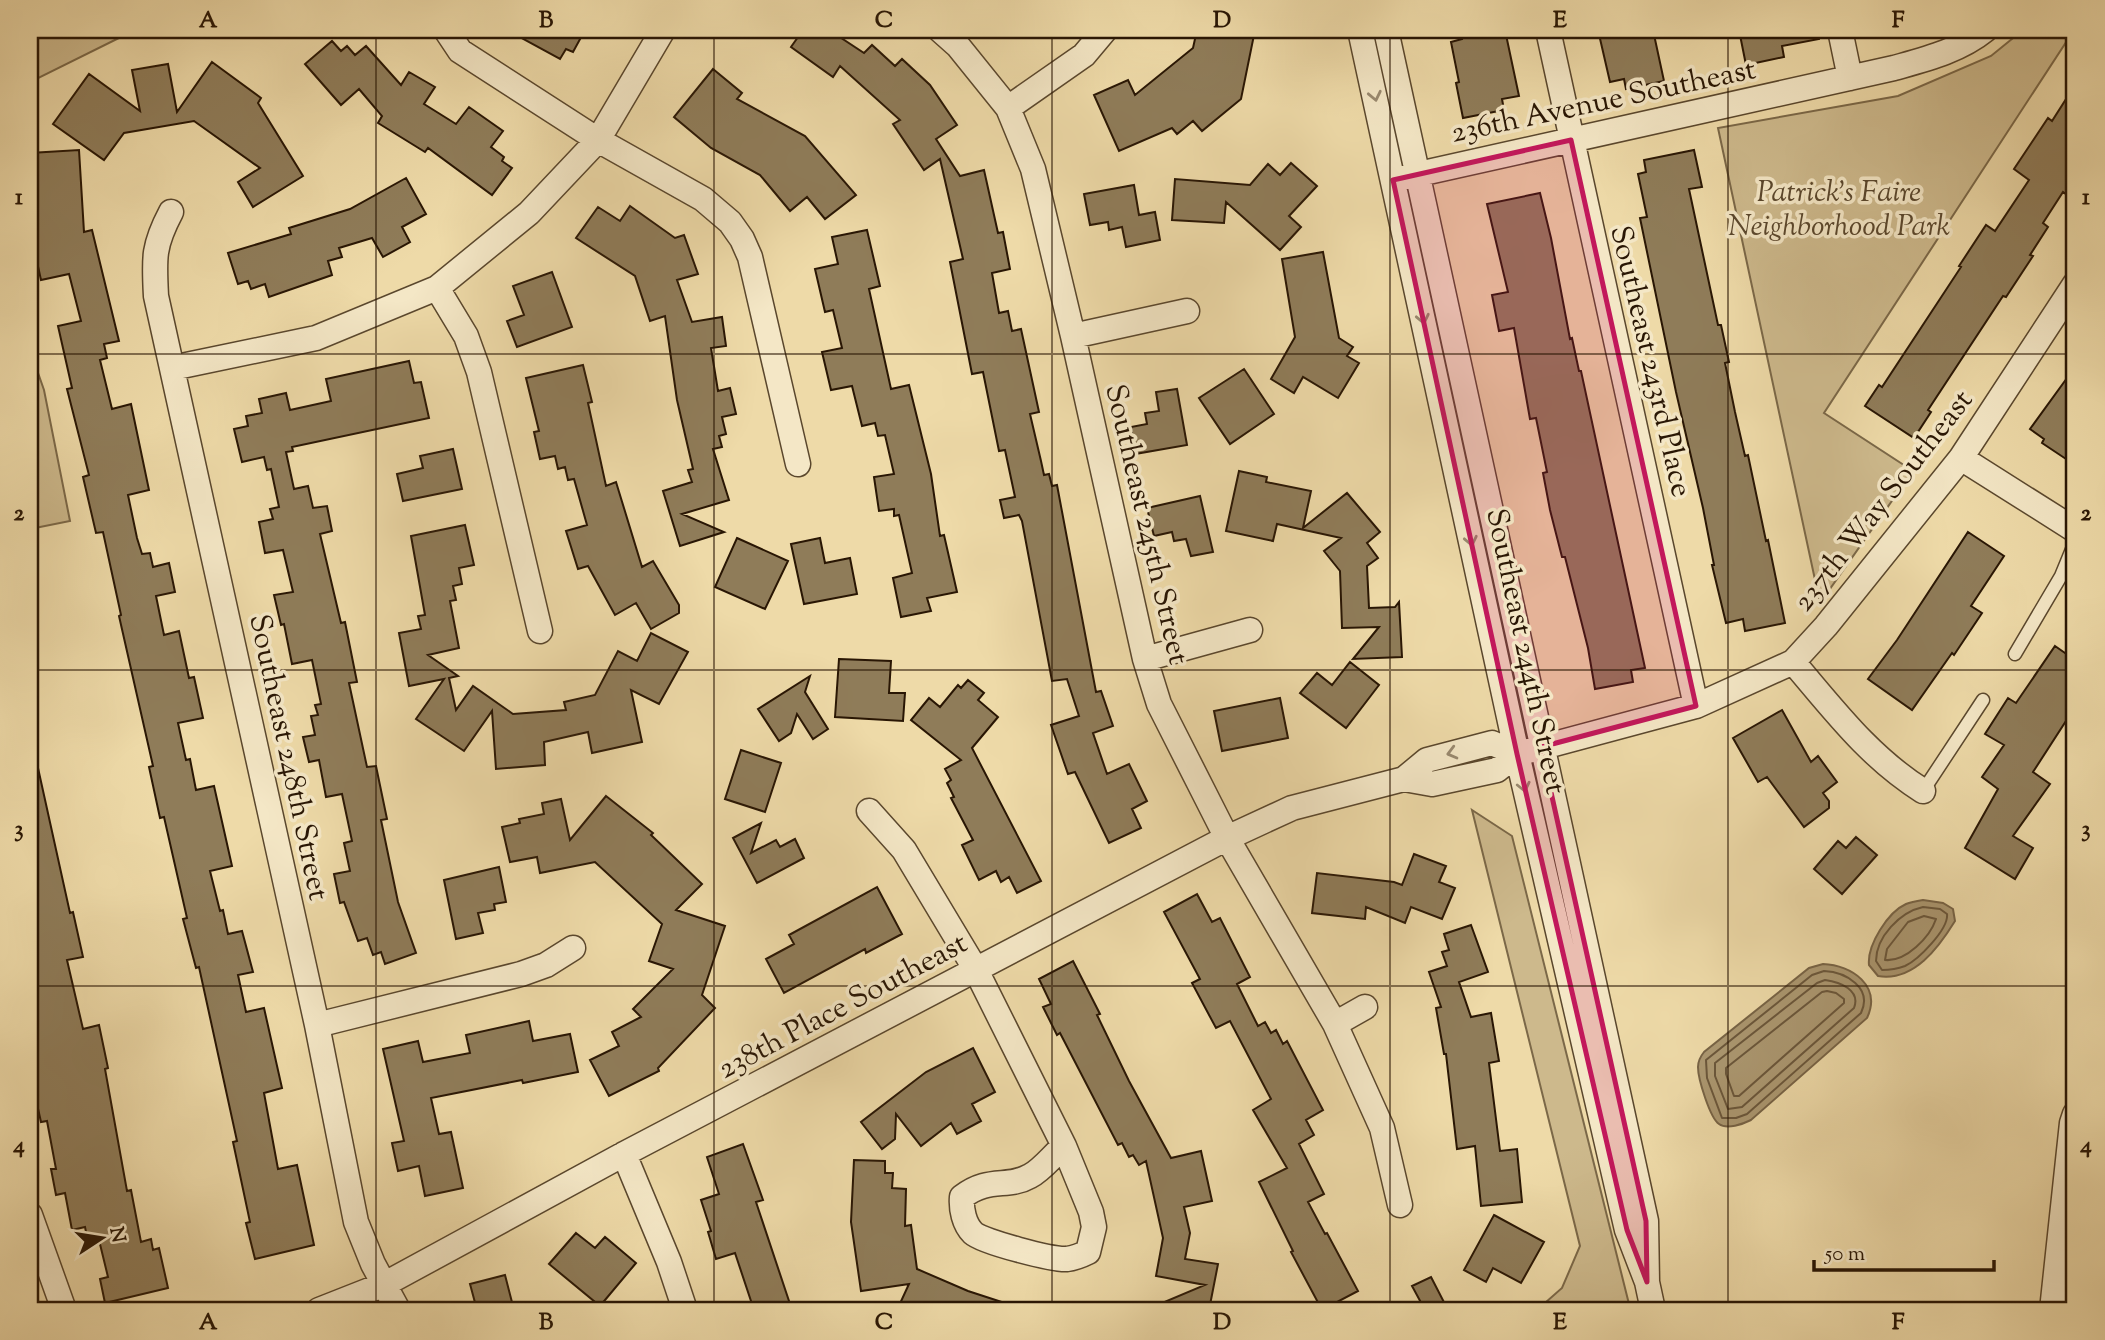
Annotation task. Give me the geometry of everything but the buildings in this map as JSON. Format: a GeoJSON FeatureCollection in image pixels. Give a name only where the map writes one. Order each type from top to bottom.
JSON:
{"type":"FeatureCollection","features":[{"type":"Feature","properties":{"kind":"street"},"geometry":{"type":"LineString","coordinates":[[446,30],[460,51],[598,140],[703,199],[730,222],[750,257],[798,464]]}},
{"type":"Feature","properties":{"kind":"street"},"geometry":{"type":"LineString","coordinates":[[172,368],[316,338],[436,288],[529,213],[598,140],[663,30]]}},
{"type":"Feature","properties":{"kind":"street","name":"Southeast 245th Street"},"geometry":{"type":"LineString","coordinates":[[940,30],[958,46],[1008,108],[1033,169],[1145,659],[1159,704],[1227,838],[1335,1024],[1382,1128],[1400,1205]]}},
{"type":"Feature","properties":{"kind":"street"},"geometry":{"type":"LineString","coordinates":[[1008,108],[1084,55],[1105,30]]}},
{"type":"Feature","properties":{"kind":"street","name":"Southeast 244th Street"},"geometry":{"type":"LineString","coordinates":[[1360,30],[1404,177],[1541,747],[1646,1221],[1647,1282]]}},
{"type":"Feature","properties":{"kind":"street","name":"Southeast 244th Street"},"geometry":{"type":"LineString","coordinates":[[1386,30],[1404,177],[1517,754],[1627,1230],[1647,1282],[1653,1310]]}},
{"type":"Feature","properties":{"kind":"street","name":"Southeast 243rd Place"},"geometry":{"type":"LineString","coordinates":[[1548,30],[1696,706]]}},
{"type":"Feature","properties":{"kind":"street"},"geometry":{"type":"LineString","coordinates":[[1840,30],[1850,78]]}},
{"type":"Feature","properties":{"kind":"street","name":"236th Avenue Southeast"},"geometry":{"type":"LineString","coordinates":[[1404,177],[1850,78],[1940,55],[1974,40],[1985,30]]}},
{"type":"Feature","properties":{"kind":"street","name":"Southeast 248th Street"},"geometry":{"type":"LineString","coordinates":[[171,212],[158,237],[154,262],[156,296],[317,1025],[356,1222],[373,1264],[398,1310]]}},
{"type":"Feature","properties":{"kind":"street","name":"237th Way Southeast"},"geometry":{"type":"LineString","coordinates":[[1696,706],[1793,662],[1826,626],[1961,458],[2075,284]]}},
{"type":"Feature","properties":{"kind":"street"},"geometry":{"type":"LineString","coordinates":[[436,288],[466,336],[479,372],[540,631]]}},
{"type":"Feature","properties":{"kind":"street"},"geometry":{"type":"LineString","coordinates":[[1073,336],[1187,311]]}},
{"type":"Feature","properties":{"kind":"street"},"geometry":{"type":"LineString","coordinates":[[1961,458],[2075,530]]}},
{"type":"Feature","properties":{"kind":"street"},"geometry":{"type":"LineString","coordinates":[[1145,659],[1250,630]]}},
{"type":"Feature","properties":{"kind":"street"},"geometry":{"type":"LineString","coordinates":[[1793,662],[1871,752],[1896,774],[1923,791]]}},
{"type":"Feature","properties":{"kind":"street"},"geometry":{"type":"LineString","coordinates":[[1517,754],[1696,706]]}},
{"type":"Feature","properties":{"kind":"street","name":"238th Place Southeast"},"geometry":{"type":"LineString","coordinates":[[319,1310],[385,1284],[624,1154],[1227,838],[1292,808],[1404,779],[1427,760],[1492,743],[1517,754]]}},
{"type":"Feature","properties":{"kind":"street"},"geometry":{"type":"LineString","coordinates":[[869,810],[904,850],[976,970],[1064,1146],[1091,1212],[1094,1227],[1088,1252],[1069,1259],[1054,1258],[985,1240],[973,1233],[961,1209],[962,1197],[984,1184],[1031,1176],[1064,1146]]}},
{"type":"Feature","properties":{"kind":"street"},"geometry":{"type":"LineString","coordinates":[[317,1025],[521,974],[546,965],[573,948]]}},
{"type":"Feature","properties":{"kind":"street"},"geometry":{"type":"LineString","coordinates":[[1335,1024],[1365,1007]]}},
{"type":"Feature","properties":{"kind":"street"},"geometry":{"type":"LineString","coordinates":[[2052,1310],[2075,1114]]}},
{"type":"Feature","properties":{"kind":"street"},"geometry":{"type":"LineString","coordinates":[[624,1154],[669,1262],[685,1310]]}},
{"type":"Feature","properties":{"kind":"street"},"geometry":{"type":"LineString","coordinates":[[30,1215],[64,1310]]}},
{"type":"Feature","properties":{"kind":"lane"},"geometry":{"type":"LineString","coordinates":[[2015,654],[2061,576],[2075,542]]}},
{"type":"Feature","properties":{"kind":"lane"},"geometry":{"type":"LineString","coordinates":[[1923,791],[1983,700]]}},
{"type":"Feature","properties":{"kind":"highlighted area"},"geometry":{"type":"Polygon","coordinates":[[[1571,140],[1696,706],[1541,747],[1646,1221],[1647,1282],[1627,1230],[1517,754],[1393,180],[1571,140]]]}},
{"type":"Feature","properties":{"kind":"green space"},"geometry":{"type":"Polygon","coordinates":[[[40,30],[135,30],[30,84],[30,37],[40,30]]]}},
{"type":"Feature","properties":{"kind":"green space","name":"Patrick's Faire Neighborhood Park"},"geometry":{"type":"Polygon","coordinates":[[[2023,30],[2074,30],[1824,413],[1913,471],[1820,603],[1718,128],[1898,96],[1991,56],[2023,30]]]}},
{"type":"Feature","properties":{"kind":"green space"},"geometry":{"type":"Polygon","coordinates":[[[30,350],[44,390],[70,521],[30,529],[30,350]]]}},
{"type":"Feature","properties":{"kind":"green space"},"geometry":{"type":"Polygon","coordinates":[[[1472,810],[1512,836],[1629,1304],[1627,1310],[1537,1310],[1562,1288],[1580,1246],[1472,810]]]}},
{"type":"Feature","properties":{"kind":"water"},"geometry":{"type":"Polygon","coordinates":[[[1923,900],[1943,903],[1953,909],[1955,921],[1933,951],[1914,968],[1903,974],[1878,976],[1869,965],[1869,957],[1880,930],[1899,908],[1923,900]]]}},
{"type":"Feature","properties":{"kind":"water"},"geometry":{"type":"Polygon","coordinates":[[[1823,964],[1844,968],[1861,979],[1871,996],[1867,1018],[1751,1120],[1739,1125],[1722,1126],[1708,1106],[1700,1080],[1698,1065],[1701,1056],[1809,968],[1823,964]]]}}]}
